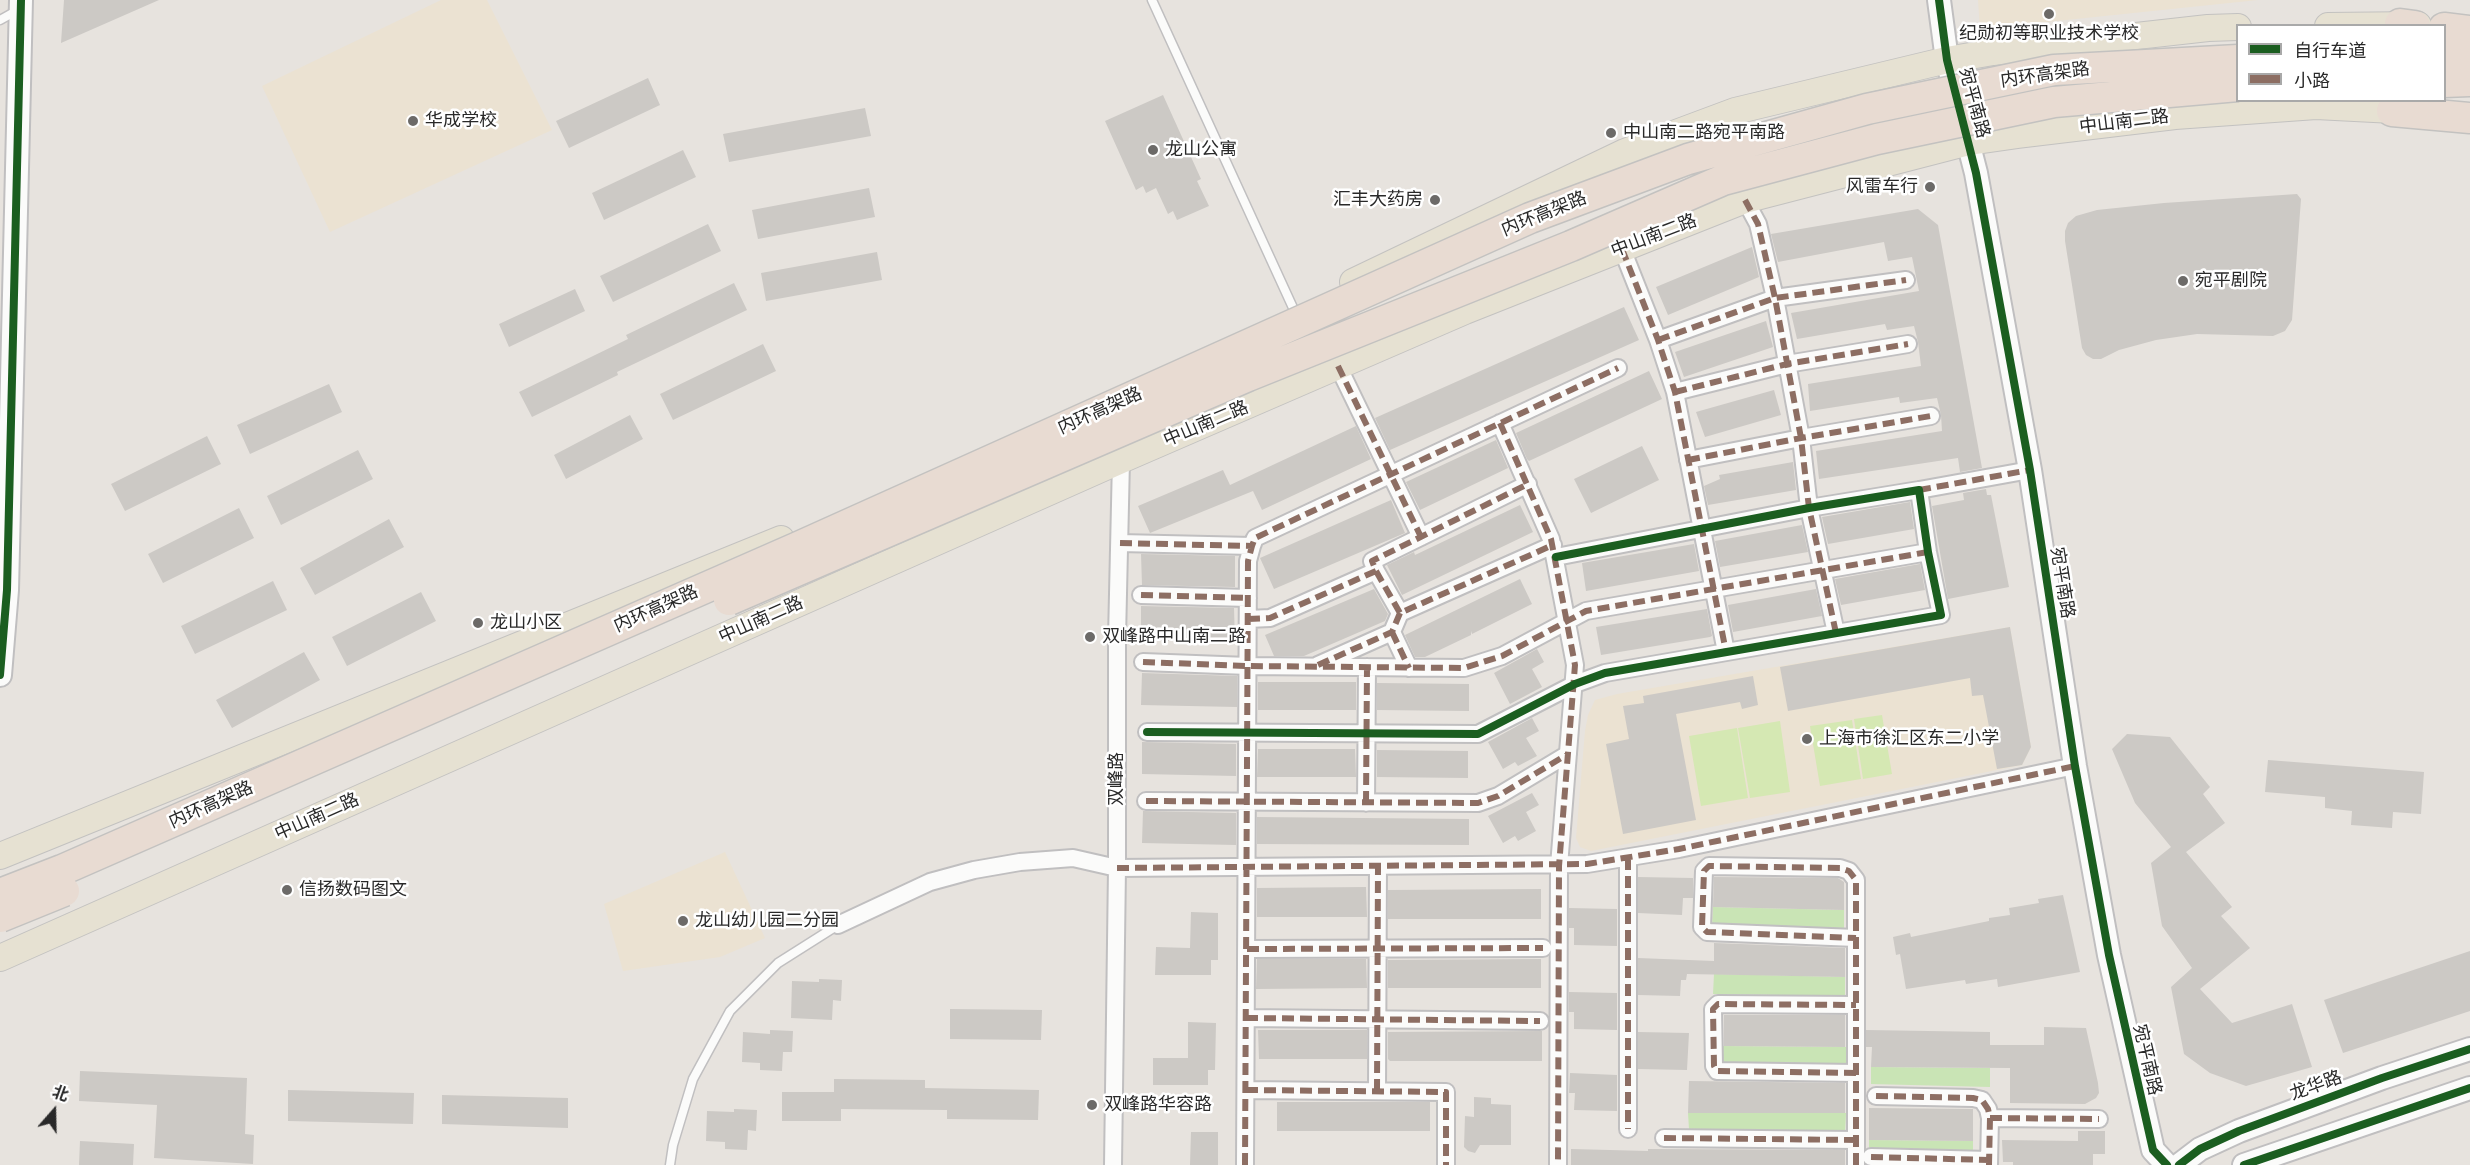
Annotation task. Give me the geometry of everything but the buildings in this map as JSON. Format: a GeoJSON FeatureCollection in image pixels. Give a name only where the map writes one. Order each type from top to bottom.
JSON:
{"type":"FeatureCollection","features":[{"type":"Feature","properties":{"kind":"highway"},"geometry":{"type":"LineString","coordinates":[[2446,27],[2470,29]]}},
{"type":"Feature","properties":{"kind":"highway"},"geometry":{"type":"LineString","coordinates":[[2446,58],[2470,58]]}},
{"type":"Feature","properties":{"kind":"highway","name":"内环高架路"},"geometry":{"type":"LineString","coordinates":[[0,894],[62,870],[785,553],[1530,218],[1688,159],[1867,109],[2054,70],[2236,60]]}},
{"type":"Feature","properties":{"kind":"highway"},"geometry":{"type":"LineString","coordinates":[[2446,82],[2470,81]]}},
{"type":"Feature","properties":{"kind":"highway","name":"内环高架路"},"geometry":{"type":"LineString","coordinates":[[0,917],[1248,376],[1571,246],[1723,180],[1876,139],[2054,102],[2236,86]]}},
{"type":"Feature","properties":{"kind":"highway"},"geometry":{"type":"LineString","coordinates":[[2392,111],[2470,118]]}},
{"type":"Feature","properties":{"kind":"main road","name":"宛平南路"},"geometry":{"type":"LineString","coordinates":[[1939,0],[1947,60],[1969,142],[2030,470],[2075,766],[2109,956],[2153,1150],[2167,1165]]}},
{"type":"Feature","properties":{"kind":"main road"},"geometry":{"type":"LineString","coordinates":[[0,675],[7,590],[21,4]]}},
{"type":"Feature","properties":{"kind":"main road"},"geometry":{"type":"LineString","coordinates":[[0,856],[892,494],[1044,421],[1294,310],[1624,152],[1735,111],[1947,60],[2054,45],[2208,28],[2236,27]]}},
{"type":"Feature","properties":{"kind":"main road","name":"中山南二路"},"geometry":{"type":"LineString","coordinates":[[0,958],[1121,460],[1465,310],[1745,200],[1969,142],[2175,116],[2316,106],[2392,111],[2470,110]]}},
{"type":"Feature","properties":{"kind":"main road","name":"龙华路"},"geometry":{"type":"LineString","coordinates":[[2179,1165],[2200,1149],[2239,1131],[2382,1078],[2470,1049]]}},
{"type":"Feature","properties":{"kind":"main road"},"geometry":{"type":"LineString","coordinates":[[2244,1165],[2470,1088]]}},
{"type":"Feature","properties":{"kind":"street"},"geometry":{"type":"LineString","coordinates":[[1745,200],[1758,224],[1775,298],[1800,438],[1809,508],[1836,633]]}},
{"type":"Feature","properties":{"kind":"street"},"geometry":{"type":"LineString","coordinates":[[1622,249],[1658,340],[1675,392],[1726,652]]}},
{"type":"Feature","properties":{"kind":"street"},"geometry":{"type":"LineString","coordinates":[[1658,340],[1775,298],[1906,280]]}},
{"type":"Feature","properties":{"kind":"street"},"geometry":{"type":"LineString","coordinates":[[1675,392],[1788,364],[1908,344]]}},
{"type":"Feature","properties":{"kind":"street"},"geometry":{"type":"LineString","coordinates":[[1338,366],[1421,537]]}},
{"type":"Feature","properties":{"kind":"street"},"geometry":{"type":"LineString","coordinates":[[1245,1165],[1248,561],[1255,538],[1618,368]]}},
{"type":"Feature","properties":{"kind":"street","name":"双峰路"},"geometry":{"type":"LineString","coordinates":[[1103,396],[1121,460],[1117,638],[1113,1165]]}},
{"type":"Feature","properties":{"kind":"street"},"geometry":{"type":"LineString","coordinates":[[1689,460],[1931,416]]}},
{"type":"Feature","properties":{"kind":"street"},"geometry":{"type":"LineString","coordinates":[[1500,423],[1528,484],[1554,551],[1575,665],[1559,866],[1558,1165]]}},
{"type":"Feature","properties":{"kind":"street"},"geometry":{"type":"LineString","coordinates":[[1314,667],[1392,632],[1400,613],[1554,551],[1701,528],[2030,470]]}},
{"type":"Feature","properties":{"kind":"street"},"geometry":{"type":"LineString","coordinates":[[1400,613],[1372,561],[1528,484]]}},
{"type":"Feature","properties":{"kind":"street"},"geometry":{"type":"LineString","coordinates":[[1148,732],[1478,734],[1575,684],[1621,670],[1941,615],[1928,552],[1919,490]]}},
{"type":"Feature","properties":{"kind":"street"},"geometry":{"type":"LineString","coordinates":[[1120,543],[1252,546]]}},
{"type":"Feature","properties":{"kind":"street"},"geometry":{"type":"LineString","coordinates":[[1143,662],[1248,666],[1464,668],[1502,656],[1586,611],[1928,552]]}},
{"type":"Feature","properties":{"kind":"street"},"geometry":{"type":"LineString","coordinates":[[1248,619],[1270,618],[1376,571]]}},
{"type":"Feature","properties":{"kind":"street"},"geometry":{"type":"LineString","coordinates":[[1141,595],[1248,598]]}},
{"type":"Feature","properties":{"kind":"street"},"geometry":{"type":"LineString","coordinates":[[1392,632],[1409,668]]}},
{"type":"Feature","properties":{"kind":"street"},"geometry":{"type":"LineString","coordinates":[[1366,802],[1367,668]]}},
{"type":"Feature","properties":{"kind":"street"},"geometry":{"type":"LineString","coordinates":[[1146,801],[1478,803],[1498,796],[1568,754]]}},
{"type":"Feature","properties":{"kind":"street"},"geometry":{"type":"LineString","coordinates":[[838,925],[930,882],[974,870],[1020,862],[1073,858],[1117,868],[1559,866],[1628,858],[2075,766]]}},
{"type":"Feature","properties":{"kind":"street"},"geometry":{"type":"LineString","coordinates":[[1628,858],[1628,1130]]}},
{"type":"Feature","properties":{"kind":"street"},"geometry":{"type":"LineString","coordinates":[[1377,1091],[1378,866]]}},
{"type":"Feature","properties":{"kind":"street"},"geometry":{"type":"LineString","coordinates":[[1856,1165],[1857,938],[1856,880],[1849,871],[1840,868],[1709,866],[1704,871],[1702,927],[1707,932],[1857,938]]}},
{"type":"Feature","properties":{"kind":"street"},"geometry":{"type":"LineString","coordinates":[[1246,949],[1543,948]]}},
{"type":"Feature","properties":{"kind":"street"},"geometry":{"type":"LineString","coordinates":[[1856,1005],[1718,1004],[1713,1010],[1714,1066],[1717,1071],[1856,1074]]}},
{"type":"Feature","properties":{"kind":"street"},"geometry":{"type":"LineString","coordinates":[[1246,1018],[1540,1021]]}},
{"type":"Feature","properties":{"kind":"street"},"geometry":{"type":"LineString","coordinates":[[1246,1090],[1446,1092],[1446,1165]]}},
{"type":"Feature","properties":{"kind":"street"},"geometry":{"type":"LineString","coordinates":[[1871,1157],[1989,1162],[1990,1118],[1988,1108],[1982,1100],[1876,1096]]}},
{"type":"Feature","properties":{"kind":"street"},"geometry":{"type":"LineString","coordinates":[[1990,1118],[2099,1119]]}},
{"type":"Feature","properties":{"kind":"street"},"geometry":{"type":"LineString","coordinates":[[1664,1138],[1856,1140]]}},
{"type":"Feature","properties":{"kind":"lane"},"geometry":{"type":"LineString","coordinates":[[1152,0],[1294,310]]}},
{"type":"Feature","properties":{"kind":"lane"},"geometry":{"type":"LineString","coordinates":[[0,20],[21,4]]}},
{"type":"Feature","properties":{"kind":"lane"},"geometry":{"type":"LineString","coordinates":[[670,1165],[673,1145],[693,1079],[730,1011],[778,963],[838,925]]}},
{"type":"Feature","properties":{"kind":"shaded area","name":"华成学校"},"geometry":{"type":"Polygon","coordinates":[[[441,0],[487,0],[552,130],[330,232],[262,86],[441,0]]]}},
{"type":"Feature","properties":{"kind":"shaded area","name":"纪勋初等职业技术学校"},"geometry":{"type":"Polygon","coordinates":[[[1978,0],[2258,0],[1980,29],[1978,0]]]}},
{"type":"Feature","properties":{"kind":"shaded area","name":"上海市徐汇区东二小学"},"geometry":{"type":"Polygon","coordinates":[[[2010,627],[2031,747],[2022,765],[1591,851],[1580,847],[1576,838],[1585,731],[1588,715],[1595,700],[1617,694],[2010,627]]]}},
{"type":"Feature","properties":{"kind":"shaded area","name":"龙山幼儿园二分园"},"geometry":{"type":"Polygon","coordinates":[[[725,852],[765,938],[720,957],[623,971],[604,904],[725,852]]]}},
{"type":"Feature","properties":{"kind":"green space"},"geometry":{"type":"Polygon","coordinates":[[[1882,715],[1892,774],[1863,779],[1854,719],[1882,715]]]}},
{"type":"Feature","properties":{"kind":"green space"},"geometry":{"type":"Polygon","coordinates":[[[1852,720],[1861,779],[1820,786],[1810,726],[1852,720]]]}},
{"type":"Feature","properties":{"kind":"green space"},"geometry":{"type":"Polygon","coordinates":[[[1780,721],[1790,792],[1750,798],[1738,728],[1780,721]]]}},
{"type":"Feature","properties":{"kind":"green space"},"geometry":{"type":"Polygon","coordinates":[[[1737,728],[1748,798],[1701,806],[1689,736],[1737,728]]]}},
{"type":"Feature","properties":{"kind":"green space"},"geometry":{"type":"Polygon","coordinates":[[[1713,907],[1844,910],[1844,929],[1712,925],[1713,907]]]}},
{"type":"Feature","properties":{"kind":"green space"},"geometry":{"type":"Polygon","coordinates":[[[1714,974],[1845,977],[1845,996],[1713,994],[1714,974]]]}},
{"type":"Feature","properties":{"kind":"green space"},"geometry":{"type":"Polygon","coordinates":[[[1721,1046],[1847,1047],[1848,1064],[1722,1063],[1721,1046]]]}},
{"type":"Feature","properties":{"kind":"green space"},"geometry":{"type":"Polygon","coordinates":[[[1871,1067],[1990,1068],[1990,1087],[1871,1084],[1871,1067]]]}},
{"type":"Feature","properties":{"kind":"green space"},"geometry":{"type":"Polygon","coordinates":[[[1688,1113],[1846,1113],[1845,1133],[1689,1129],[1688,1113]]]}},
{"type":"Feature","properties":{"kind":"green space"},"geometry":{"type":"Polygon","coordinates":[[[1869,1140],[1973,1141],[1973,1153],[1869,1151],[1869,1140]]]}},
{"type":"Feature","properties":{"kind":"marked path"},"geometry":{"type":"LineString","coordinates":[[1745,200],[1758,224],[1775,298],[1801,438],[1809,508],[1836,633]]}},
{"type":"Feature","properties":{"kind":"marked path"},"geometry":{"type":"LineString","coordinates":[[1622,249],[1658,340],[1675,392],[1726,652]]}},
{"type":"Feature","properties":{"kind":"marked path"},"geometry":{"type":"LineString","coordinates":[[1658,340],[1775,298],[1906,280]]}},
{"type":"Feature","properties":{"kind":"marked path"},"geometry":{"type":"LineString","coordinates":[[1675,392],[1787,364],[1908,344]]}},
{"type":"Feature","properties":{"kind":"marked path"},"geometry":{"type":"LineString","coordinates":[[1338,366],[1421,537]]}},
{"type":"Feature","properties":{"kind":"marked path"},"geometry":{"type":"LineString","coordinates":[[1245,1165],[1248,561],[1255,538],[1618,368]]}},
{"type":"Feature","properties":{"kind":"marked path"},"geometry":{"type":"LineString","coordinates":[[1688,460],[1931,416]]}},
{"type":"Feature","properties":{"kind":"marked path"},"geometry":{"type":"LineString","coordinates":[[1500,423],[1551,539],[1575,665],[1559,866],[1558,1165]]}},
{"type":"Feature","properties":{"kind":"marked path"},"geometry":{"type":"LineString","coordinates":[[1919,490],[2030,470]]}},
{"type":"Feature","properties":{"kind":"marked path"},"geometry":{"type":"LineString","coordinates":[[1248,619],[1270,618],[1376,571],[1372,561],[1528,484]]}},
{"type":"Feature","properties":{"kind":"marked path"},"geometry":{"type":"LineString","coordinates":[[1120,543],[1252,546]]}},
{"type":"Feature","properties":{"kind":"marked path"},"geometry":{"type":"LineString","coordinates":[[1376,571],[1400,613],[1553,545]]}},
{"type":"Feature","properties":{"kind":"marked path"},"geometry":{"type":"LineString","coordinates":[[1143,662],[1248,666],[1464,668],[1502,656],[1586,611],[1928,552]]}},
{"type":"Feature","properties":{"kind":"marked path"},"geometry":{"type":"LineString","coordinates":[[1141,595],[1248,598]]}},
{"type":"Feature","properties":{"kind":"marked path"},"geometry":{"type":"LineString","coordinates":[[1318,665],[1392,632],[1400,613]]}},
{"type":"Feature","properties":{"kind":"marked path"},"geometry":{"type":"LineString","coordinates":[[1392,632],[1409,668]]}},
{"type":"Feature","properties":{"kind":"marked path"},"geometry":{"type":"LineString","coordinates":[[1366,803],[1367,667]]}},
{"type":"Feature","properties":{"kind":"marked path"},"geometry":{"type":"LineString","coordinates":[[1146,801],[1478,803],[1498,796],[1568,754]]}},
{"type":"Feature","properties":{"kind":"marked path"},"geometry":{"type":"LineString","coordinates":[[1117,868],[1587,864],[1679,849],[2075,766]]}},
{"type":"Feature","properties":{"kind":"marked path"},"geometry":{"type":"LineString","coordinates":[[1628,858],[1628,1129]]}},
{"type":"Feature","properties":{"kind":"marked path"},"geometry":{"type":"LineString","coordinates":[[1377,1091],[1378,866]]}},
{"type":"Feature","properties":{"kind":"marked path"},"geometry":{"type":"LineString","coordinates":[[1856,938],[1707,932],[1702,927],[1704,871],[1709,866],[1840,868],[1849,871],[1856,880],[1856,1165]]}},
{"type":"Feature","properties":{"kind":"marked path"},"geometry":{"type":"LineString","coordinates":[[1247,949],[1543,948]]}},
{"type":"Feature","properties":{"kind":"marked path"},"geometry":{"type":"LineString","coordinates":[[1856,1005],[1718,1004],[1713,1009],[1714,1066],[1717,1071],[1856,1073]]}},
{"type":"Feature","properties":{"kind":"marked path"},"geometry":{"type":"LineString","coordinates":[[1246,1018],[1540,1021]]}},
{"type":"Feature","properties":{"kind":"marked path"},"geometry":{"type":"LineString","coordinates":[[1246,1090],[1446,1092],[1446,1165]]}},
{"type":"Feature","properties":{"kind":"marked path"},"geometry":{"type":"LineString","coordinates":[[1876,1096],[1982,1100],[1988,1109],[1990,1118],[1989,1165]]}},
{"type":"Feature","properties":{"kind":"marked path"},"geometry":{"type":"LineString","coordinates":[[1990,1118],[2099,1119]]}},
{"type":"Feature","properties":{"kind":"marked path"},"geometry":{"type":"LineString","coordinates":[[1664,1138],[1856,1140]]}},
{"type":"Feature","properties":{"kind":"marked path"},"geometry":{"type":"LineString","coordinates":[[1871,1157],[1989,1160]]}},
{"type":"Feature","properties":{"kind":"cycle path"},"geometry":{"type":"LineString","coordinates":[[0,675],[7,590],[21,0]]}},
{"type":"Feature","properties":{"kind":"cycle path"},"geometry":{"type":"LineString","coordinates":[[1939,0],[1947,60],[1976,173],[2030,470],[2075,766],[2109,955],[2153,1150],[2167,1165]]}},
{"type":"Feature","properties":{"kind":"cycle path"},"geometry":{"type":"LineString","coordinates":[[1147,732],[1478,734],[1575,684],[1605,673],[1941,615],[1928,552],[1919,490],[1809,508],[1556,557]]}},
{"type":"Feature","properties":{"kind":"cycle path"},"geometry":{"type":"LineString","coordinates":[[2179,1165],[2200,1149],[2239,1131],[2382,1078],[2470,1049]]}},
{"type":"Feature","properties":{"kind":"cycle path"},"geometry":{"type":"LineString","coordinates":[[2244,1165],[2470,1088]]}},
{"type":"Feature","properties":{"kind":"place","name":"纪勋初等职业技术学校"},"geometry":{"type":"Point","coordinates":[2049,14]}},
{"type":"Feature","properties":{"kind":"place","name":"华成学校"},"geometry":{"type":"Point","coordinates":[413,121]}},
{"type":"Feature","properties":{"kind":"place","name":"中山南二路宛平南路"},"geometry":{"type":"Point","coordinates":[1611,133]}},
{"type":"Feature","properties":{"kind":"place","name":"龙山公寓"},"geometry":{"type":"Point","coordinates":[1153,150]}},
{"type":"Feature","properties":{"kind":"place","name":"风雷车行"},"geometry":{"type":"Point","coordinates":[1930,187]}},
{"type":"Feature","properties":{"kind":"place","name":"汇丰大药房"},"geometry":{"type":"Point","coordinates":[1435,200]}},
{"type":"Feature","properties":{"kind":"place","name":"宛平剧院"},"geometry":{"type":"Point","coordinates":[2183,281]}},
{"type":"Feature","properties":{"kind":"place","name":"龙山小区"},"geometry":{"type":"Point","coordinates":[478,623]}},
{"type":"Feature","properties":{"kind":"place","name":"双峰路中山南二路"},"geometry":{"type":"Point","coordinates":[1090,637]}},
{"type":"Feature","properties":{"kind":"place","name":"上海市徐汇区东二小学"},"geometry":{"type":"Point","coordinates":[1807,739]}},
{"type":"Feature","properties":{"kind":"place","name":"信扬数码图文"},"geometry":{"type":"Point","coordinates":[287,890]}},
{"type":"Feature","properties":{"kind":"place","name":"龙山幼儿园二分园"},"geometry":{"type":"Point","coordinates":[683,921]}},
{"type":"Feature","properties":{"kind":"place","name":"双峰路华容路"},"geometry":{"type":"Point","coordinates":[1092,1105]}}]}
